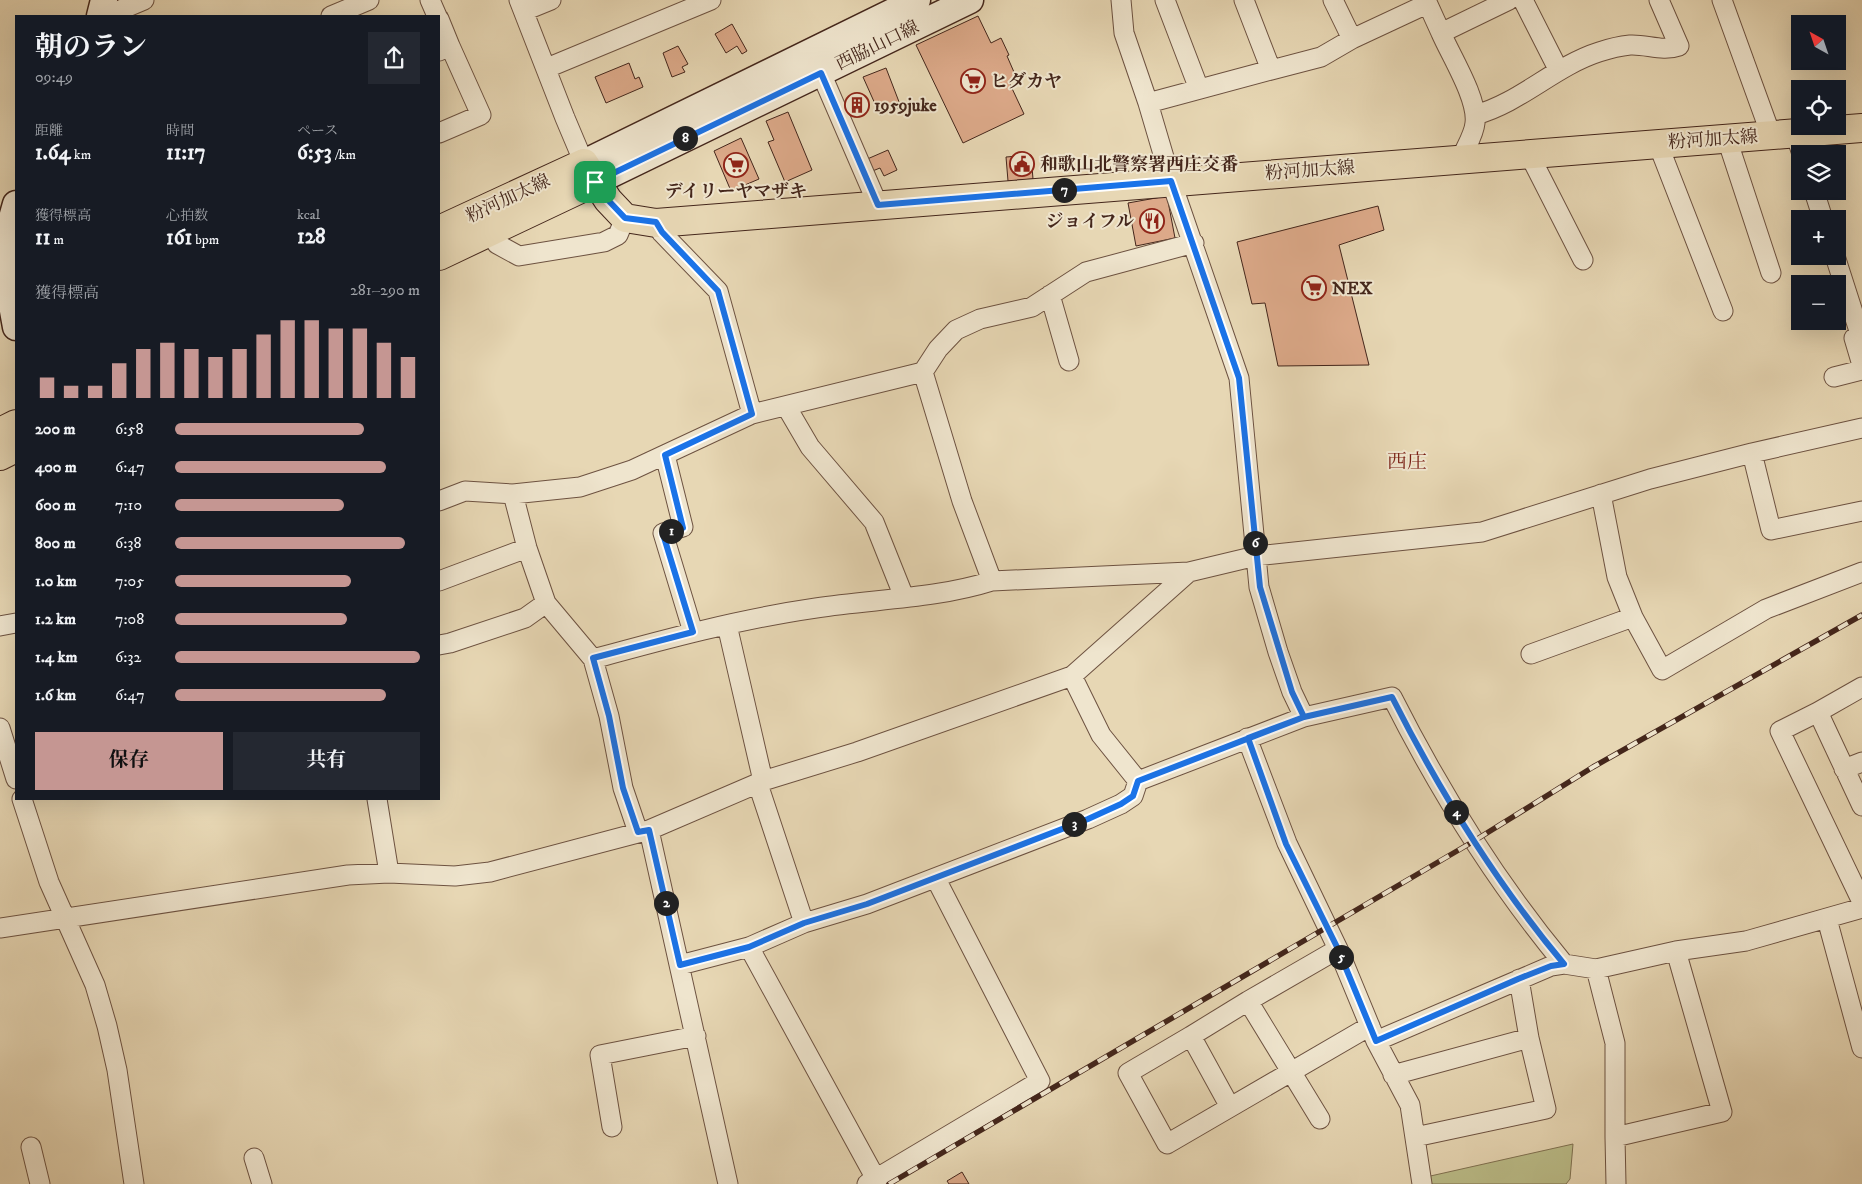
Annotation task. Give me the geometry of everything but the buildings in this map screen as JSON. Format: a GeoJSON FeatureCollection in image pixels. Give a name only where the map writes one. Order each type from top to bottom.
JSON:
{"type":"FeatureCollection","features":[{"type":"Feature","properties":{"kind":"main road","name":"粉河加太線"},"geometry":{"type":"LineString","coordinates":[[625,218],[656,222],[1727,139],[1789,141],[1862,128]]}},
{"type":"Feature","properties":{"kind":"main road"},"geometry":{"type":"LineString","coordinates":[[590,172],[608,200],[625,218]]}},
{"type":"Feature","properties":{"kind":"main road","name":"粉河加太線"},"geometry":{"type":"LineString","coordinates":[[440,230],[590,172]]}},
{"type":"Feature","properties":{"kind":"main road","name":"粉河加太線"},"geometry":{"type":"LineString","coordinates":[[440,256],[490,233],[590,172]]}},
{"type":"Feature","properties":{"kind":"main road"},"geometry":{"type":"LineString","coordinates":[[0,432],[15,424]]}},
{"type":"Feature","properties":{"kind":"main road"},"geometry":{"type":"LineString","coordinates":[[0,456],[15,448]]}},
{"type":"Feature","properties":{"kind":"street"},"geometry":{"type":"LineString","coordinates":[[100,15],[104,0]]}},
{"type":"Feature","properties":{"kind":"street"},"geometry":{"type":"LineString","coordinates":[[108,15],[144,0]]}},
{"type":"Feature","properties":{"kind":"street"},"geometry":{"type":"LineString","coordinates":[[334,15],[369,0]]}},
{"type":"Feature","properties":{"kind":"street"},"geometry":{"type":"LineString","coordinates":[[430,0],[437,15]]}},
{"type":"Feature","properties":{"kind":"street"},"geometry":{"type":"LineString","coordinates":[[551,0],[521,5],[565,118],[590,172]]}},
{"type":"Feature","properties":{"kind":"street"},"geometry":{"type":"LineString","coordinates":[[547,68],[711,0]]}},
{"type":"Feature","properties":{"kind":"street","name":"西脇山口線"},"geometry":{"type":"LineString","coordinates":[[590,172],[917,0]]}},
{"type":"Feature","properties":{"kind":"street","name":"西脇山口線"},"geometry":{"type":"LineString","coordinates":[[590,172],[821,73],[970,0]]}},
{"type":"Feature","properties":{"kind":"street"},"geometry":{"type":"LineString","coordinates":[[1121,0],[1124,33],[1148,103],[1171,181],[1194,243],[1239,378],[1260,587],[1278,652],[1292,692],[1304,717]]}},
{"type":"Feature","properties":{"kind":"street"},"geometry":{"type":"LineString","coordinates":[[1165,0],[1199,89]]}},
{"type":"Feature","properties":{"kind":"street"},"geometry":{"type":"LineString","coordinates":[[1244,0],[1271,70]]}},
{"type":"Feature","properties":{"kind":"street"},"geometry":{"type":"LineString","coordinates":[[1333,0],[1352,39]]}},
{"type":"Feature","properties":{"kind":"street"},"geometry":{"type":"LineString","coordinates":[[1441,33],[1509,0]]}},
{"type":"Feature","properties":{"kind":"street"},"geometry":{"type":"LineString","coordinates":[[1523,0],[1559,71]]}},
{"type":"Feature","properties":{"kind":"street"},"geometry":{"type":"LineString","coordinates":[[1475,115],[1490,110],[1559,71],[1599,52],[1630,45],[1670,50],[1679,46],[1659,0]]}},
{"type":"Feature","properties":{"kind":"street"},"geometry":{"type":"LineString","coordinates":[[1722,0],[1789,141]]}},
{"type":"Feature","properties":{"kind":"street"},"geometry":{"type":"LineString","coordinates":[[1148,103],[1321,56],[1426,2],[1472,102],[1475,115],[1475,125],[1461,159]]}},
{"type":"Feature","properties":{"kind":"street"},"geometry":{"type":"LineString","coordinates":[[440,28],[444,48],[480,115],[440,134]]}},
{"type":"Feature","properties":{"kind":"street"},"geometry":{"type":"LineString","coordinates":[[821,73],[878,205]]}},
{"type":"Feature","properties":{"kind":"street"},"geometry":{"type":"LineString","coordinates":[[1727,139],[1771,273]]}},
{"type":"Feature","properties":{"kind":"street"},"geometry":{"type":"LineString","coordinates":[[1658,144],[1723,311]]}},
{"type":"Feature","properties":{"kind":"street"},"geometry":{"type":"LineString","coordinates":[[1529,154],[1583,260]]}},
{"type":"Feature","properties":{"kind":"street"},"geometry":{"type":"LineString","coordinates":[[15,208],[6,239],[10,294],[15,322]]}},
{"type":"Feature","properties":{"kind":"street"},"geometry":{"type":"LineString","coordinates":[[490,233],[497,244],[519,256],[604,242],[618,235],[625,218]]}},
{"type":"Feature","properties":{"kind":"street"},"geometry":{"type":"LineString","coordinates":[[656,222],[662,232],[718,291],[752,414]]}},
{"type":"Feature","properties":{"kind":"street"},"geometry":{"type":"LineString","coordinates":[[440,501],[465,491],[513,494],[580,487],[632,470],[752,414],[923,372],[938,349],[956,330],[980,319],[1032,307],[1086,272],[1194,243]]}},
{"type":"Feature","properties":{"kind":"street"},"geometry":{"type":"LineString","coordinates":[[1838,265],[1861,337],[1854,338],[1862,365]]}},
{"type":"Feature","properties":{"kind":"street"},"geometry":{"type":"LineString","coordinates":[[1050,295],[1069,361]]}},
{"type":"Feature","properties":{"kind":"street"},"geometry":{"type":"LineString","coordinates":[[1834,377],[1862,370]]}},
{"type":"Feature","properties":{"kind":"street"},"geometry":{"type":"LineString","coordinates":[[923,372],[962,500],[992,581]]}},
{"type":"Feature","properties":{"kind":"street"},"geometry":{"type":"LineString","coordinates":[[786,406],[810,447],[874,522],[904,597]]}},
{"type":"Feature","properties":{"kind":"street"},"geometry":{"type":"LineString","coordinates":[[593,658],[693,632],[815,608],[964,590],[992,581],[1189,572],[1256,556],[1482,532],[1601,494],[1752,453],[1862,428]]}},
{"type":"Feature","properties":{"kind":"street"},"geometry":{"type":"LineString","coordinates":[[1752,453],[1771,530],[1862,511]]}},
{"type":"Feature","properties":{"kind":"street"},"geometry":{"type":"LineString","coordinates":[[665,455],[683,528],[663,534],[693,632]]}},
{"type":"Feature","properties":{"kind":"street"},"geometry":{"type":"LineString","coordinates":[[513,494],[527,548],[546,603],[593,658],[609,716],[623,788],[644,831],[680,965],[728,1184]]}},
{"type":"Feature","properties":{"kind":"street"},"geometry":{"type":"LineString","coordinates":[[1601,494],[1617,577],[1632,617],[1662,670],[1766,609],[1862,572]]}},
{"type":"Feature","properties":{"kind":"street"},"geometry":{"type":"LineString","coordinates":[[440,581],[527,548]]}},
{"type":"Feature","properties":{"kind":"street"},"geometry":{"type":"LineString","coordinates":[[0,928],[64,916],[200,898],[348,874],[389,873],[455,876],[490,872],[644,831],[761,782],[857,752],[1072,676],[1189,572]]}},
{"type":"Feature","properties":{"kind":"street"},"geometry":{"type":"LineString","coordinates":[[440,645],[525,618],[546,603]]}},
{"type":"Feature","properties":{"kind":"street"},"geometry":{"type":"LineString","coordinates":[[1530,654],[1632,617]]}},
{"type":"Feature","properties":{"kind":"street"},"geometry":{"type":"LineString","coordinates":[[0,626],[15,623]]}},
{"type":"Feature","properties":{"kind":"street"},"geometry":{"type":"LineString","coordinates":[[727,625],[761,782],[804,923]]}},
{"type":"Feature","properties":{"kind":"street"},"geometry":{"type":"LineString","coordinates":[[1072,676],[1101,735],[1138,781]]}},
{"type":"Feature","properties":{"kind":"street"},"geometry":{"type":"LineString","coordinates":[[1862,687],[1780,731],[1862,902]]}},
{"type":"Feature","properties":{"kind":"street"},"geometry":{"type":"LineString","coordinates":[[1138,781],[1304,717],[1392,697],[1420,753],[1474,840],[1535,930],[1564,964]]}},
{"type":"Feature","properties":{"kind":"street"},"geometry":{"type":"LineString","coordinates":[[1818,712],[1862,806]]}},
{"type":"Feature","properties":{"kind":"street"},"geometry":{"type":"LineString","coordinates":[[1,733],[15,776]]}},
{"type":"Feature","properties":{"kind":"street"},"geometry":{"type":"LineString","coordinates":[[1248,738],[1286,844],[1338,949],[1373,1034],[1410,1105],[1422,1184]]}},
{"type":"Feature","properties":{"kind":"street"},"geometry":{"type":"LineString","coordinates":[[1844,769],[1862,762]]}},
{"type":"Feature","properties":{"kind":"street"},"geometry":{"type":"LineString","coordinates":[[680,965],[749,947],[804,923],[867,904],[936,879],[1121,804],[1133,796],[1138,781]]}},
{"type":"Feature","properties":{"kind":"street"},"geometry":{"type":"LineString","coordinates":[[22,800],[49,882],[95,985],[107,1026],[117,1070],[134,1184]]}},
{"type":"Feature","properties":{"kind":"street"},"geometry":{"type":"LineString","coordinates":[[377,800],[389,873]]}},
{"type":"Feature","properties":{"kind":"street"},"geometry":{"type":"LineString","coordinates":[[749,947],[871,1181],[1040,1081],[936,879]]}},
{"type":"Feature","properties":{"kind":"street"},"geometry":{"type":"LineString","coordinates":[[1338,949],[1128,1073],[1167,1144],[1293,1071],[1373,1034],[1551,966],[1564,964],[1596,969],[1676,951],[1746,941],[1862,908]]}},
{"type":"Feature","properties":{"kind":"street"},"geometry":{"type":"LineString","coordinates":[[1827,919],[1862,1048]]}},
{"type":"Feature","properties":{"kind":"street"},"geometry":{"type":"LineString","coordinates":[[1615,1136],[1722,1112],[1676,951]]}},
{"type":"Feature","properties":{"kind":"street"},"geometry":{"type":"LineString","coordinates":[[1596,969],[1615,1044],[1616,1184]]}},
{"type":"Feature","properties":{"kind":"street"},"geometry":{"type":"LineString","coordinates":[[1415,1137],[1546,1109],[1529,1038],[1518,979]]}},
{"type":"Feature","properties":{"kind":"street"},"geometry":{"type":"LineString","coordinates":[[1248,1001],[1293,1071],[1320,1119]]}},
{"type":"Feature","properties":{"kind":"street"},"geometry":{"type":"LineString","coordinates":[[612,1127],[600,1055],[696,1036]]}},
{"type":"Feature","properties":{"kind":"street"},"geometry":{"type":"LineString","coordinates":[[1191,1036],[1230,1107]]}},
{"type":"Feature","properties":{"kind":"street"},"geometry":{"type":"LineString","coordinates":[[1393,1075],[1529,1038]]}},
{"type":"Feature","properties":{"kind":"street"},"geometry":{"type":"LineString","coordinates":[[31,1147],[40,1184]]}},
{"type":"Feature","properties":{"kind":"street"},"geometry":{"type":"LineString","coordinates":[[254,1158],[262,1184]]}},
{"type":"Feature","properties":{"kind":"green space"},"geometry":{"type":"Polygon","coordinates":[[[1573,1144],[1570,1179],[1566,1184],[1428,1184],[1426,1177],[1573,1144]]]}},
{"type":"Feature","properties":{"kind":"railway"},"geometry":{"type":"LineString","coordinates":[[889,1184],[1474,841],[1593,767],[1862,615]]}},
{"type":"Feature","properties":{"kind":"place","name":"ヒダカヤ"},"geometry":{"type":"Point","coordinates":[973,81]}},
{"type":"Feature","properties":{"kind":"place","name":"1959juke"},"geometry":{"type":"Point","coordinates":[857,105]}},
{"type":"Feature","properties":{"kind":"place","name":"和歌山北警察署西庄交番"},"geometry":{"type":"Point","coordinates":[1022,164]}},
{"type":"Feature","properties":{"kind":"place","name":"デイリーヤマザキ"},"geometry":{"type":"Point","coordinates":[736,165]}},
{"type":"Feature","properties":{"kind":"place","name":"ジョイフル"},"geometry":{"type":"Point","coordinates":[1152,221]}},
{"type":"Feature","properties":{"kind":"place","name":"NEX"},"geometry":{"type":"Point","coordinates":[1314,288]}},
{"type":"Feature","properties":{"kind":"district","name":"西庄"},"geometry":{"type":"Point","coordinates":[1407,461]}},
{"type":"Feature","properties":{"kind":"route"},"geometry":{"type":"LineString","coordinates":[[595,182],[608,200],[625,218],[656,222],[662,232],[718,291],[752,414],[665,455],[683,528],[663,534],[693,632],[593,658],[609,716],[623,788],[638,832],[649,830],[680,965],[749,947],[804,923],[867,904],[936,879],[1032,839],[1088,819],[1121,804],[1133,796],[1138,781],[1248,738],[1304,717],[1392,697],[1420,753],[1474,840],[1535,930],[1564,964],[1551,966],[1518,979],[1376,1041],[1338,949],[1286,844],[1250,747],[1248,738],[1304,717],[1292,692],[1278,652],[1260,587],[1239,378],[1194,243],[1171,181],[878,205],[821,73],[595,182]]}}]}
